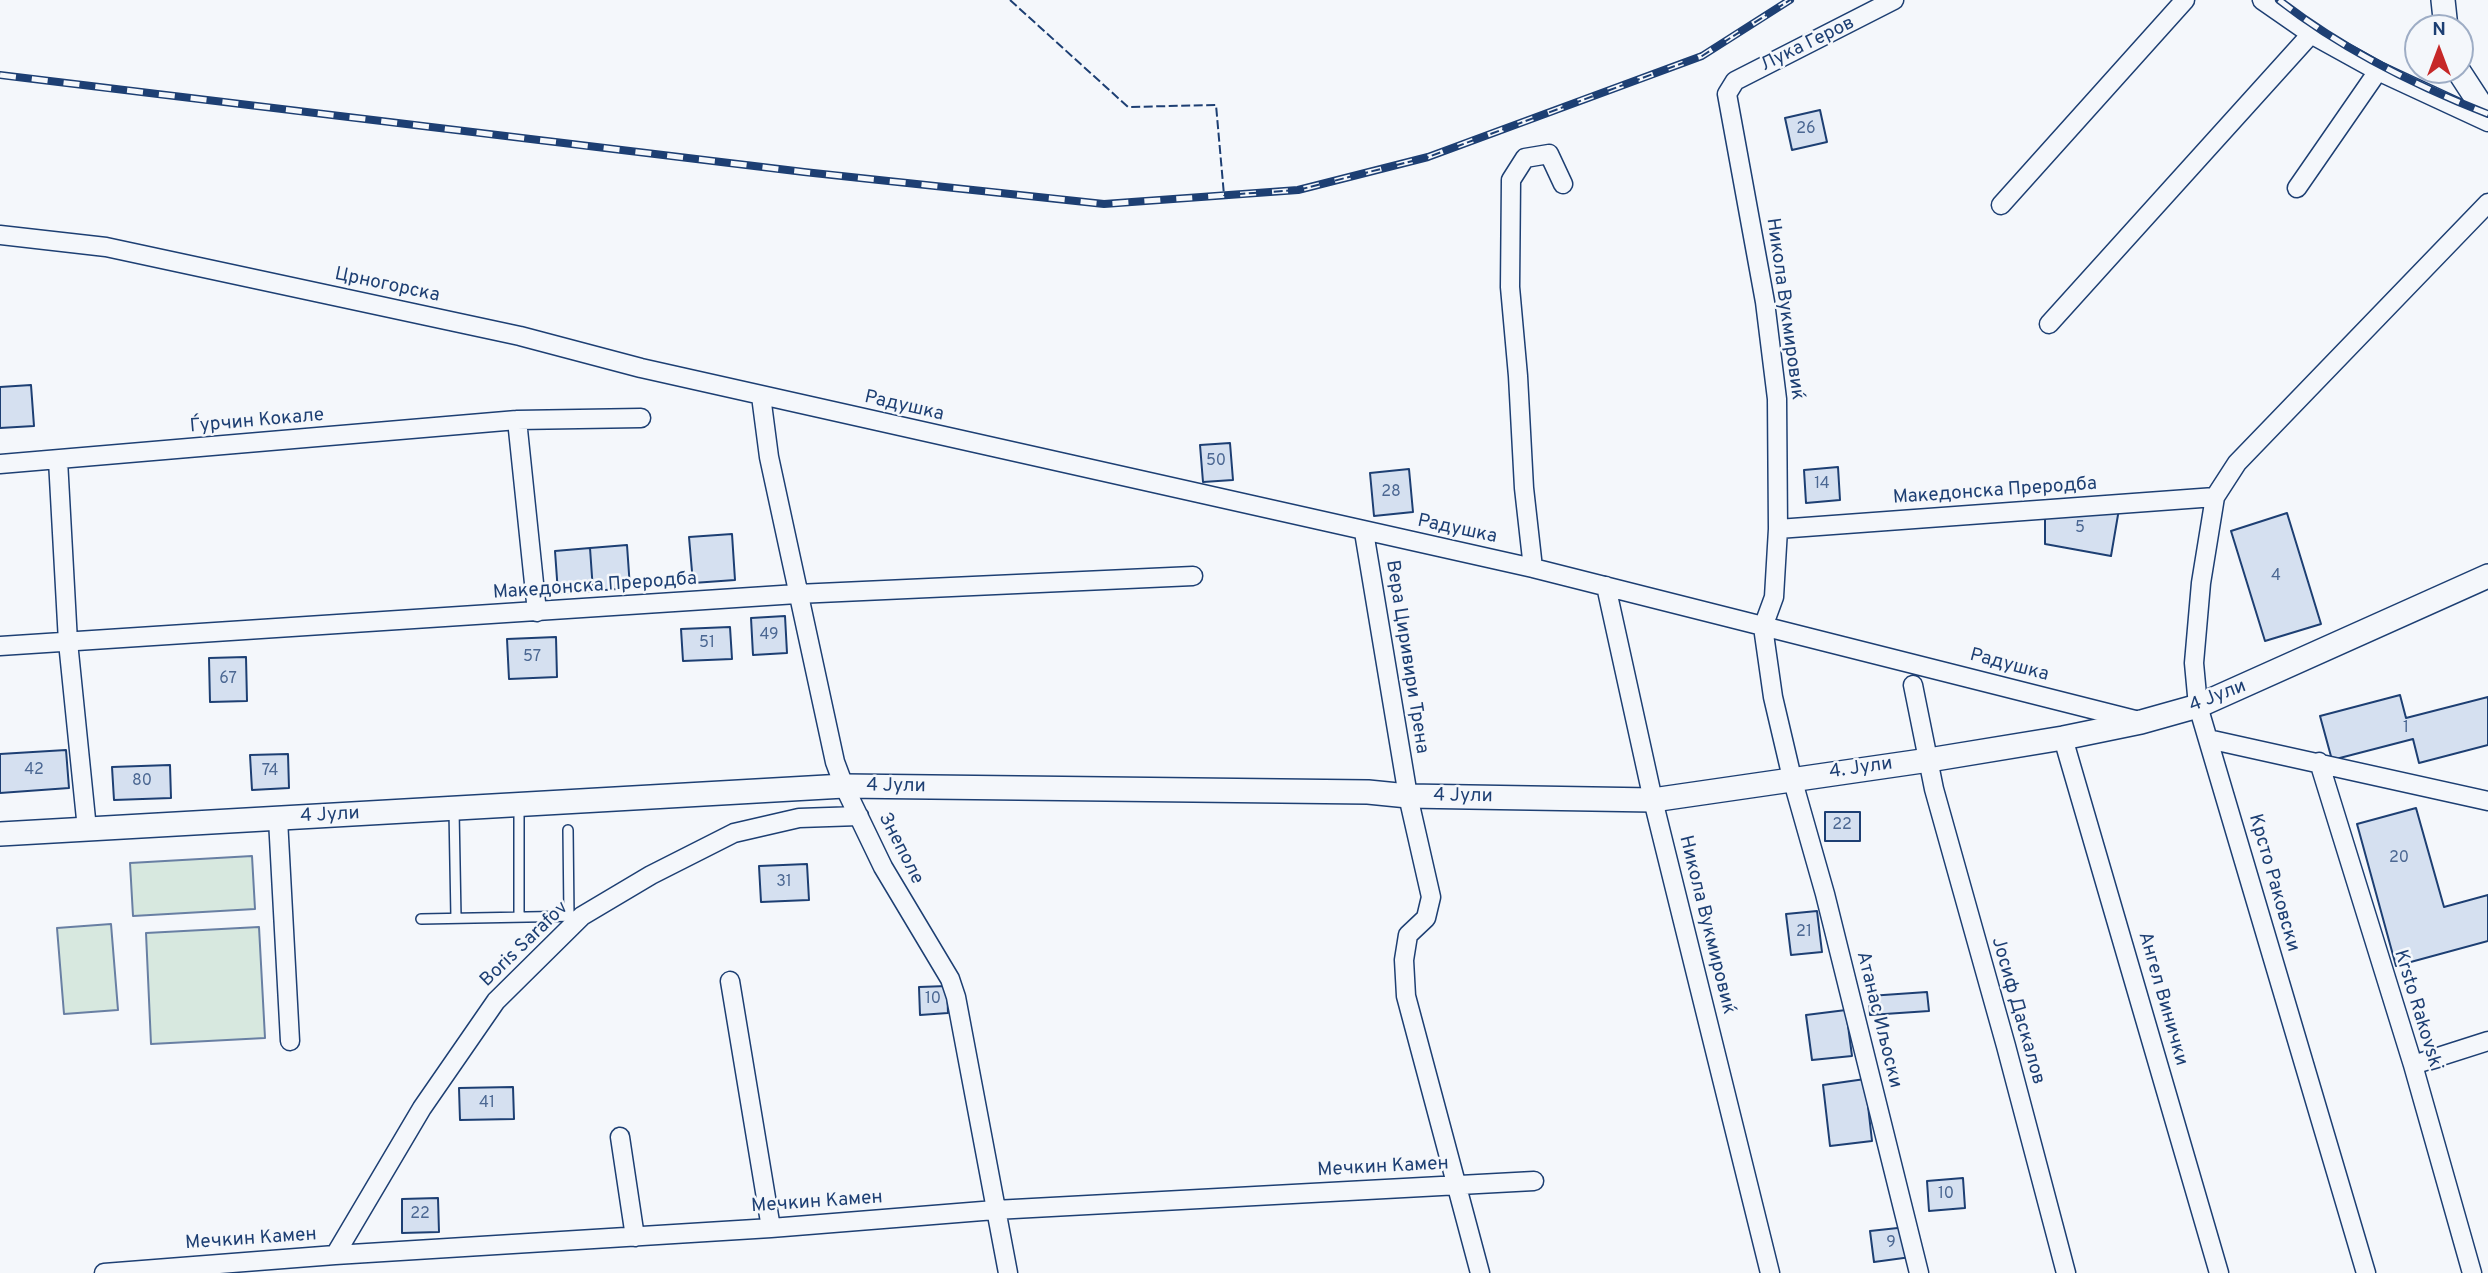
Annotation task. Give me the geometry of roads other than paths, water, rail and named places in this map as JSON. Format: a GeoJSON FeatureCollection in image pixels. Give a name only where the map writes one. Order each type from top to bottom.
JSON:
{"type":"FeatureCollection","features":[{"type":"Feature","properties":{"kind":"street","name":"Лука Геров"},"geometry":{"type":"LineString","coordinates":[[1727,94],[1735,81],[1894,0]]}},
{"type":"Feature","properties":{"kind":"street"},"geometry":{"type":"LineString","coordinates":[[2001,205],[2185,0]]}},
{"type":"Feature","properties":{"kind":"street"},"geometry":{"type":"LineString","coordinates":[[2262,0],[2311,34],[2378,71],[2488,122]]}},
{"type":"Feature","properties":{"kind":"street"},"geometry":{"type":"LineString","coordinates":[[2049,324],[2311,34]]}},
{"type":"Feature","properties":{"kind":"street"},"geometry":{"type":"LineString","coordinates":[[2297,188],[2378,71]]}},
{"type":"Feature","properties":{"kind":"street"},"geometry":{"type":"LineString","coordinates":[[2466,84],[2488,116]]}},
{"type":"Feature","properties":{"kind":"street","name":"Никола Вукмировиќ"},"geometry":{"type":"LineString","coordinates":[[1727,94],[1765,302],[1777,399],[1778,529],[1774,597],[1763,627],[1773,697],[1792,778]]}},
{"type":"Feature","properties":{"kind":"street"},"geometry":{"type":"LineString","coordinates":[[1533,568],[1524,488],[1510,287],[1511,180],[1525,158],[1549,154],[1563,184]]}},
{"type":"Feature","properties":{"kind":"street"},"geometry":{"type":"LineString","coordinates":[[2215,497],[2237,463],[2488,203]]}},
{"type":"Feature","properties":{"kind":"street","name":"Црногорска"},"geometry":{"type":"LineString","coordinates":[[0,235],[120,249],[520,336],[761,396]]}},
{"type":"Feature","properties":{"kind":"street","name":"Радушка"},"geometry":{"type":"LineString","coordinates":[[761,396],[1533,568],[2141,722]]}},
{"type":"Feature","properties":{"kind":"street","name":"Знеполе"},"geometry":{"type":"LineString","coordinates":[[761,396],[769,457],[835,762],[883,867],[950,979],[956,997],[1008,1273]]}},
{"type":"Feature","properties":{"kind":"street","name":"Ѓурчин Кокале"},"geometry":{"type":"LineString","coordinates":[[0,464],[517,420],[640,418]]}},
{"type":"Feature","properties":{"kind":"street"},"geometry":{"type":"LineString","coordinates":[[517,420],[537,612]]}},
{"type":"Feature","properties":{"kind":"street"},"geometry":{"type":"LineString","coordinates":[[58,460],[68,642],[87,829]]}},
{"type":"Feature","properties":{"kind":"street","name":"Македонска Преродба"},"geometry":{"type":"LineString","coordinates":[[1778,529],[2215,497]]}},
{"type":"Feature","properties":{"kind":"street","name":"Крсто Раковски"},"geometry":{"type":"LineString","coordinates":[[2215,497],[2201,583],[2194,663],[2198,706],[2367,1273]]}},
{"type":"Feature","properties":{"kind":"street","name":"Вера Циривири Трена"},"geometry":{"type":"LineString","coordinates":[[1364,532],[1408,796],[1431,897],[1426,918],[1408,936],[1404,960],[1406,996],[1480,1273]]}},
{"type":"Feature","properties":{"kind":"street","name":"Македонска Преродба"},"geometry":{"type":"LineString","coordinates":[[0,646],[797,594],[1193,576]]}},
{"type":"Feature","properties":{"kind":"street","name":"4 Јули"},"geometry":{"type":"LineString","coordinates":[[1929,760],[2063,738],[2141,722],[2198,706],[2488,576]]}},
{"type":"Feature","properties":{"kind":"street","name":"Никола Вукмировиќ"},"geometry":{"type":"LineString","coordinates":[[1606,586],[1653,800],[1770,1273]]}},
{"type":"Feature","properties":{"kind":"street","name":"Јосиф Даскалов"},"geometry":{"type":"LineString","coordinates":[[1913,685],[1934,789],[2066,1273]]}},
{"type":"Feature","properties":{"kind":"street","name":"Ангел Винички"},"geometry":{"type":"LineString","coordinates":[[2063,738],[2219,1273]]}},
{"type":"Feature","properties":{"kind":"street"},"geometry":{"type":"LineString","coordinates":[[2208,738],[2488,801]]}},
{"type":"Feature","properties":{"kind":"street","name":"4. Јули"},"geometry":{"type":"LineString","coordinates":[[1792,778],[1929,760]]}},
{"type":"Feature","properties":{"kind":"street","name":"Krsto Rakovski"},"geometry":{"type":"LineString","coordinates":[[2319,762],[2413,1065],[2472,1273]]}},
{"type":"Feature","properties":{"kind":"street","name":"4 Јули"},"geometry":{"type":"LineString","coordinates":[[0,834],[844,786],[1368,792],[1408,796],[1653,800],[1792,778]]}},
{"type":"Feature","properties":{"kind":"street","name":"Aтанас Иљоски"},"geometry":{"type":"LineString","coordinates":[[1792,778],[1825,894],[1919,1273]]}},
{"type":"Feature","properties":{"kind":"street","name":"Boris Sarafov"},"geometry":{"type":"LineString","coordinates":[[335,1255],[422,1108],[496,1001],[575,916],[734,833],[799,818],[859,816]]}},
{"type":"Feature","properties":{"kind":"street"},"geometry":{"type":"LineString","coordinates":[[278,819],[290,1041]]}},
{"type":"Feature","properties":{"kind":"street"},"geometry":{"type":"LineString","coordinates":[[730,981],[771,1228]]}},
{"type":"Feature","properties":{"kind":"street"},"geometry":{"type":"LineString","coordinates":[[2413,1065],[2488,1041]]}},
{"type":"Feature","properties":{"kind":"street"},"geometry":{"type":"LineString","coordinates":[[620,1137],[635,1237]]}},
{"type":"Feature","properties":{"kind":"street","name":"Мечкин Камен"},"geometry":{"type":"LineString","coordinates":[[104,1273],[335,1255],[771,1228],[995,1210],[1534,1181]]}},
{"type":"Feature","properties":{"kind":"lane"},"geometry":{"type":"LineString","coordinates":[[519,805],[519,917]]}},
{"type":"Feature","properties":{"kind":"lane"},"geometry":{"type":"LineString","coordinates":[[454,808],[456,918]]}},
{"type":"Feature","properties":{"kind":"lane"},"geometry":{"type":"LineString","coordinates":[[421,919],[575,916],[568,830]]}},
{"type":"Feature","properties":{"kind":"railway"},"geometry":{"type":"LineString","coordinates":[[0,75],[804,172],[1104,204],[1298,190],[1428,157],[1702,56],[1790,0]]}},
{"type":"Feature","properties":{"kind":"railway"},"geometry":{"type":"LineString","coordinates":[[2279,0],[2353,50],[2433,91],[2488,114]]}}]}
